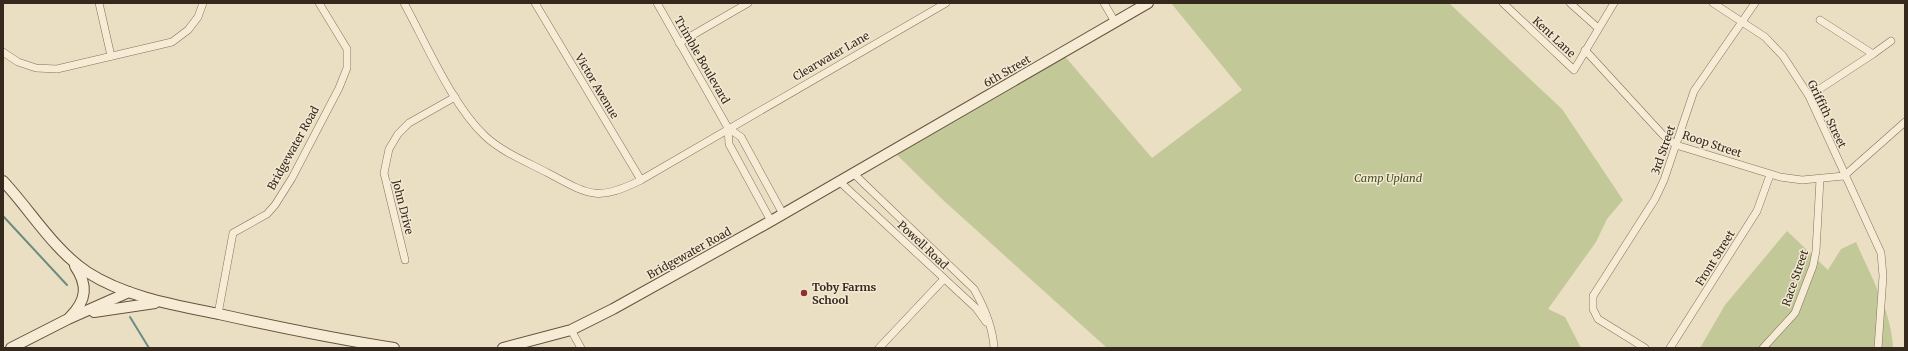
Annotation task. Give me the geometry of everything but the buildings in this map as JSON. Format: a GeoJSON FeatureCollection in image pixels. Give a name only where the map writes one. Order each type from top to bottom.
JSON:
{"type":"FeatureCollection","features":[{"type":"Feature","properties":{"kind":"street"},"geometry":{"type":"LineString","coordinates":[[99,3],[111,56]]}},
{"type":"Feature","properties":{"kind":"street"},"geometry":{"type":"LineString","coordinates":[[3,52],[18,62],[36,68],[57,69],[172,42],[188,30],[198,17],[202,3]]}},
{"type":"Feature","properties":{"kind":"street","name":"Bridgewater Road"},"geometry":{"type":"LineString","coordinates":[[218,314],[233,233],[267,214],[284,193],[339,88],[347,68],[347,49],[319,3]]}},
{"type":"Feature","properties":{"kind":"street","name":"Clearwater Lane"},"geometry":{"type":"LineString","coordinates":[[404,3],[455,97],[486,136],[508,151],[579,190],[598,195],[620,190],[641,180],[728,128],[946,3]]}},
{"type":"Feature","properties":{"kind":"street","name":"Victor Avenue"},"geometry":{"type":"LineString","coordinates":[[535,3],[641,180]]}},
{"type":"Feature","properties":{"kind":"street","name":"Trimble Boulevard"},"geometry":{"type":"LineString","coordinates":[[657,3],[728,128],[741,137],[783,214]]}},
{"type":"Feature","properties":{"kind":"street"},"geometry":{"type":"LineString","coordinates":[[679,43],[748,3]]}},
{"type":"Feature","properties":{"kind":"street"},"geometry":{"type":"LineString","coordinates":[[1104,3],[1115,22]]}},
{"type":"Feature","properties":{"kind":"street","name":"6th Street"},"geometry":{"type":"LineString","coordinates":[[879,159],[1148,3]]}},
{"type":"Feature","properties":{"kind":"street","name":"Kent Lane"},"geometry":{"type":"LineString","coordinates":[[1503,3],[1574,70],[1586,50]]}},
{"type":"Feature","properties":{"kind":"street"},"geometry":{"type":"LineString","coordinates":[[1570,3],[1598,28]]}},
{"type":"Feature","properties":{"kind":"street"},"geometry":{"type":"LineString","coordinates":[[1586,50],[1614,3]]}},
{"type":"Feature","properties":{"kind":"street","name":"Griffith Street"},"geometry":{"type":"LineString","coordinates":[[1713,3],[1743,21],[1774,44],[1809,96],[1844,176],[1881,253],[1883,276],[1878,348]]}},
{"type":"Feature","properties":{"kind":"street","name":"3rd Street"},"geometry":{"type":"LineString","coordinates":[[1645,348],[1598,319],[1592,305],[1596,290],[1655,199],[1664,180],[1694,91],[1755,3]]}},
{"type":"Feature","properties":{"kind":"street"},"geometry":{"type":"LineString","coordinates":[[1820,20],[1873,54]]}},
{"type":"Feature","properties":{"kind":"street"},"geometry":{"type":"LineString","coordinates":[[1809,96],[1891,41]]}},
{"type":"Feature","properties":{"kind":"street","name":"Roop Street"},"geometry":{"type":"LineString","coordinates":[[1586,50],[1664,135],[1676,145],[1770,175],[1802,180],[1844,176]]}},
{"type":"Feature","properties":{"kind":"street","name":"John Drive"},"geometry":{"type":"LineString","coordinates":[[405,260],[384,173],[389,149],[398,134],[409,123],[455,97]]}},
{"type":"Feature","properties":{"kind":"street"},"geometry":{"type":"LineString","coordinates":[[1844,176],[1905,122]]}},
{"type":"Feature","properties":{"kind":"street","name":"Trimble Boulevard"},"geometry":{"type":"LineString","coordinates":[[728,128],[729,144],[771,221]]}},
{"type":"Feature","properties":{"kind":"street","name":"Bridgewater Road"},"geometry":{"type":"LineString","coordinates":[[503,348],[571,330],[613,309],[879,159]]}},
{"type":"Feature","properties":{"kind":"street","name":"Powell Road"},"geometry":{"type":"LineString","coordinates":[[853,173],[974,289],[983,305],[990,327],[994,348]]}},
{"type":"Feature","properties":{"kind":"street","name":"Front Street"},"geometry":{"type":"LineString","coordinates":[[1670,348],[1758,211],[1770,175]]}},
{"type":"Feature","properties":{"kind":"street","name":"Race Street"},"geometry":{"type":"LineString","coordinates":[[1763,348],[1795,313],[1813,266],[1818,237],[1820,179]]}},
{"type":"Feature","properties":{"kind":"street","name":"Powell Road"},"geometry":{"type":"LineString","coordinates":[[839,181],[976,308],[990,327]]}},
{"type":"Feature","properties":{"kind":"street"},"geometry":{"type":"LineString","coordinates":[[4,184],[69,258],[83,278],[83,300],[76,311],[68,319]]}},
{"type":"Feature","properties":{"kind":"street"},"geometry":{"type":"LineString","coordinates":[[69,258],[87,272],[129,292],[164,303],[394,348]]}},
{"type":"Feature","properties":{"kind":"street"},"geometry":{"type":"LineString","coordinates":[[879,348],[944,279]]}},
{"type":"Feature","properties":{"kind":"street"},"geometry":{"type":"LineString","coordinates":[[11,348],[68,319],[129,292]]}},
{"type":"Feature","properties":{"kind":"street"},"geometry":{"type":"LineString","coordinates":[[68,319],[114,308],[164,303]]}},
{"type":"Feature","properties":{"kind":"street"},"geometry":{"type":"LineString","coordinates":[[571,330],[582,348]]}},
{"type":"Feature","properties":{"kind":"green space","name":"Camp Upland"},"geometry":{"type":"Polygon","coordinates":[[[1171,3],[1450,4],[1562,109],[1623,200],[1607,219],[1596,242],[1548,309],[1565,317],[1581,348],[1107,348],[943,200],[893,151],[1062,53],[1152,158],[1242,90],[1171,3]]]}},
{"type":"Feature","properties":{"kind":"green space"},"geometry":{"type":"Polygon","coordinates":[[[1787,231],[1828,270],[1841,249],[1856,242],[1885,307],[1892,334],[1893,348],[1700,348],[1725,305],[1787,231]]]}},
{"type":"Feature","properties":{"kind":"waterway"},"geometry":{"type":"LineString","coordinates":[[3,216],[67,285]]}},
{"type":"Feature","properties":{"kind":"waterway"},"geometry":{"type":"LineString","coordinates":[[130,317],[149,348]]}},
{"type":"Feature","properties":{"kind":"place","name":"Toby Farms School"},"geometry":{"type":"Point","coordinates":[804,293]}}]}
